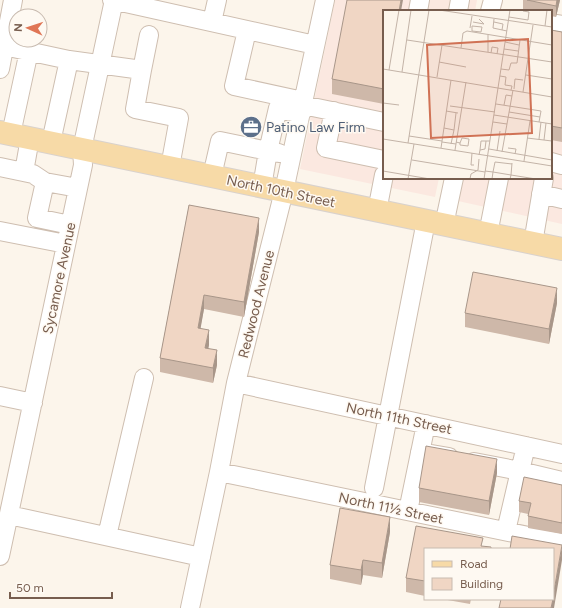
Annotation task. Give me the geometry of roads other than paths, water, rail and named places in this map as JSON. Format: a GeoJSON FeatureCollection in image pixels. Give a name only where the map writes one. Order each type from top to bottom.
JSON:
{"type":"FeatureCollection","features":[{"type":"Feature","properties":{"kind":"main road","name":"North 10th Street"},"geometry":{"type":"LineString","coordinates":[[23,137],[562,249]]}},
{"type":"Feature","properties":{"kind":"street"},"geometry":{"type":"LineString","coordinates":[[0,68],[13,0]]}},
{"type":"Feature","properties":{"kind":"street"},"geometry":{"type":"LineString","coordinates":[[113,0],[315,45]]}},
{"type":"Feature","properties":{"kind":"street","name":"Sycamore Avenue"},"geometry":{"type":"LineString","coordinates":[[0,556],[83,165],[82,149],[113,0]]}},
{"type":"Feature","properties":{"kind":"street"},"geometry":{"type":"LineString","coordinates":[[212,22],[217,0]]}},
{"type":"Feature","properties":{"kind":"street","name":"Redwood Avenue"},"geometry":{"type":"LineString","coordinates":[[190,608],[236,383],[284,191],[325,0]]}},
{"type":"Feature","properties":{"kind":"street"},"geometry":{"type":"LineString","coordinates":[[418,10],[420,0]]}},
{"type":"Feature","properties":{"kind":"street"},"geometry":{"type":"LineString","coordinates":[[458,10],[460,0]]}},
{"type":"Feature","properties":{"kind":"street"},"geometry":{"type":"LineString","coordinates":[[552,23],[562,25]]}},
{"type":"Feature","properties":{"kind":"street"},"geometry":{"type":"LineString","coordinates":[[149,35],[135,109],[179,118],[170,167]]}},
{"type":"Feature","properties":{"kind":"street"},"geometry":{"type":"LineString","coordinates":[[244,39],[234,86],[302,106],[334,111],[383,122]]}},
{"type":"Feature","properties":{"kind":"street"},"geometry":{"type":"LineString","coordinates":[[4,46],[69,60],[142,70]]}},
{"type":"Feature","properties":{"kind":"street"},"geometry":{"type":"LineString","coordinates":[[24,172],[23,137],[29,51]]}},
{"type":"Feature","properties":{"kind":"street"},"geometry":{"type":"LineString","coordinates":[[23,137],[69,60]]}},
{"type":"Feature","properties":{"kind":"street"},"geometry":{"type":"LineString","coordinates":[[262,187],[268,151],[278,108],[302,106]]}},
{"type":"Feature","properties":{"kind":"street"},"geometry":{"type":"LineString","coordinates":[[334,111],[326,148],[383,160]]}},
{"type":"Feature","properties":{"kind":"street"},"geometry":{"type":"LineString","coordinates":[[212,176],[220,141],[292,156]]}},
{"type":"Feature","properties":{"kind":"street"},"geometry":{"type":"LineString","coordinates":[[552,162],[562,165]]}},
{"type":"Feature","properties":{"kind":"street"},"geometry":{"type":"LineString","coordinates":[[0,167],[34,174],[45,182],[78,188]]}},
{"type":"Feature","properties":{"kind":"street"},"geometry":{"type":"LineString","coordinates":[[377,211],[383,179]]}},
{"type":"Feature","properties":{"kind":"street"},"geometry":{"type":"LineString","coordinates":[[374,488],[388,416],[435,223],[454,179]]}},
{"type":"Feature","properties":{"kind":"street"},"geometry":{"type":"LineString","coordinates":[[488,234],[499,179]]}},
{"type":"Feature","properties":{"kind":"street"},"geometry":{"type":"LineString","coordinates":[[45,182],[37,218],[70,225]]}},
{"type":"Feature","properties":{"kind":"street"},"geometry":{"type":"LineString","coordinates":[[532,243],[543,186],[562,199]]}},
{"type":"Feature","properties":{"kind":"street"},"geometry":{"type":"LineString","coordinates":[[0,231],[66,244]]}},
{"type":"Feature","properties":{"kind":"street"},"geometry":{"type":"LineString","coordinates":[[107,536],[144,378]]}},
{"type":"Feature","properties":{"kind":"street","name":"North 11th Street"},"geometry":{"type":"LineString","coordinates":[[236,383],[562,454]]}},
{"type":"Feature","properties":{"kind":"street"},"geometry":{"type":"LineString","coordinates":[[0,396],[32,403]]}},
{"type":"Feature","properties":{"kind":"street"},"geometry":{"type":"LineString","coordinates":[[408,511],[426,424]]}},
{"type":"Feature","properties":{"kind":"street"},"geometry":{"type":"LineString","coordinates":[[506,531],[526,446]]}},
{"type":"Feature","properties":{"kind":"street"},"geometry":{"type":"LineString","coordinates":[[420,452],[520,471],[562,481]]}},
{"type":"Feature","properties":{"kind":"street","name":"North 11½ Street"},"geometry":{"type":"LineString","coordinates":[[219,472],[562,543]]}},
{"type":"Feature","properties":{"kind":"street"},"geometry":{"type":"LineString","coordinates":[[9,515],[201,557]]}},
{"type":"Feature","properties":{"kind":"place","name":"Patino Law Firm"},"geometry":{"type":"Point","coordinates":[251,127]}}]}
